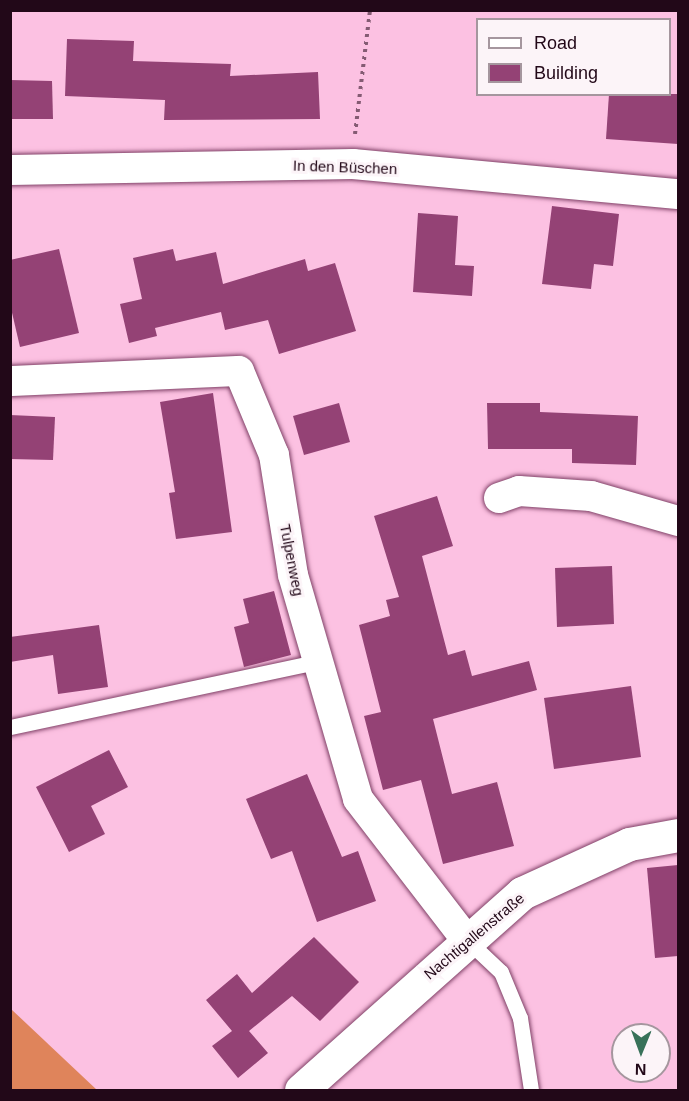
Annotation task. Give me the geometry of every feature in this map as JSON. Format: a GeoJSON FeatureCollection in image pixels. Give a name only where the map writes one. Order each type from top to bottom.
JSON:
{"type":"FeatureCollection","features":[{"type":"Feature","properties":{"kind":"street","name":"In den Büschen"},"geometry":{"type":"LineString","coordinates":[[10,170],[353,164],[678,194]]}},
{"type":"Feature","properties":{"kind":"street","name":"Tulpenweg"},"geometry":{"type":"LineString","coordinates":[[10,381],[238,372],[274,455],[293,575],[316,662],[358,799],[466,939]]}},
{"type":"Feature","properties":{"kind":"street"},"geometry":{"type":"LineString","coordinates":[[499,498],[519,491],[591,496],[678,521]]}},
{"type":"Feature","properties":{"kind":"street","name":"Nachtigallenstraße"},"geometry":{"type":"LineString","coordinates":[[300,1090],[466,939],[522,893],[629,844],[678,835]]}},
{"type":"Feature","properties":{"kind":"lane"},"geometry":{"type":"LineString","coordinates":[[10,727],[316,662]]}},
{"type":"Feature","properties":{"kind":"lane"},"geometry":{"type":"LineString","coordinates":[[466,939],[501,972],[520,1018],[531,1090]]}},
{"type":"Feature","properties":{"kind":"path"},"geometry":{"type":"LineString","coordinates":[[353,164],[370,10]]}},
{"type":"Feature","properties":{"kind":"shaded area"},"geometry":{"type":"Polygon","coordinates":[[[11,1009],[97,1090],[11,1090],[11,1009]]]}},
{"type":"Feature","properties":{"kind":"building"},"geometry":{"type":"Polygon","coordinates":[[[67,39],[134,41],[133,61],[231,64],[230,76],[318,72],[320,119],[164,120],[165,100],[65,96],[67,39]]]}},
{"type":"Feature","properties":{"kind":"building"},"geometry":{"type":"Polygon","coordinates":[[[10,80],[52,81],[53,119],[10,119],[10,80]]]}},
{"type":"Feature","properties":{"kind":"building"},"geometry":{"type":"Polygon","coordinates":[[[678,94],[678,144],[606,139],[609,96],[678,94]]]}},
{"type":"Feature","properties":{"kind":"building"},"geometry":{"type":"Polygon","coordinates":[[[552,206],[619,214],[613,266],[594,264],[591,289],[542,284],[552,206]]]}},
{"type":"Feature","properties":{"kind":"building"},"geometry":{"type":"Polygon","coordinates":[[[418,213],[458,216],[455,265],[474,266],[472,296],[413,292],[418,213]]]}},
{"type":"Feature","properties":{"kind":"building"},"geometry":{"type":"Polygon","coordinates":[[[59,249],[79,333],[20,347],[10,304],[10,260],[59,249]]]}},
{"type":"Feature","properties":{"kind":"building"},"geometry":{"type":"Polygon","coordinates":[[[173,249],[176,261],[216,252],[223,284],[305,259],[308,271],[335,263],[356,331],[279,354],[268,320],[225,330],[221,312],[155,328],[157,336],[129,343],[120,304],[142,299],[133,258],[173,249]]]}},
{"type":"Feature","properties":{"kind":"building"},"geometry":{"type":"Polygon","coordinates":[[[213,393],[232,532],[176,539],[169,493],[175,492],[160,402],[213,393]]]}},
{"type":"Feature","properties":{"kind":"building"},"geometry":{"type":"Polygon","coordinates":[[[339,403],[350,442],[304,455],[293,416],[339,403]]]}},
{"type":"Feature","properties":{"kind":"building"},"geometry":{"type":"Polygon","coordinates":[[[487,403],[540,403],[540,412],[638,416],[636,465],[572,463],[572,449],[488,449],[487,403]]]}},
{"type":"Feature","properties":{"kind":"building"},"geometry":{"type":"Polygon","coordinates":[[[10,415],[55,417],[53,460],[10,459],[10,415]]]}},
{"type":"Feature","properties":{"kind":"building"},"geometry":{"type":"Polygon","coordinates":[[[437,496],[453,546],[422,556],[448,655],[465,650],[472,676],[529,661],[537,690],[433,719],[452,794],[497,782],[514,846],[443,864],[421,780],[383,790],[364,716],[381,712],[359,625],[390,616],[386,600],[399,597],[374,516],[437,496]]]}},
{"type":"Feature","properties":{"kind":"building"},"geometry":{"type":"Polygon","coordinates":[[[612,566],[614,624],[557,627],[555,568],[612,566]]]}},
{"type":"Feature","properties":{"kind":"building"},"geometry":{"type":"Polygon","coordinates":[[[274,591],[291,655],[244,667],[234,627],[249,623],[243,599],[274,591]]]}},
{"type":"Feature","properties":{"kind":"building"},"geometry":{"type":"Polygon","coordinates":[[[99,625],[108,687],[58,694],[53,655],[10,662],[10,637],[99,625]]]}},
{"type":"Feature","properties":{"kind":"building"},"geometry":{"type":"Polygon","coordinates":[[[631,686],[641,757],[554,769],[544,698],[631,686]]]}},
{"type":"Feature","properties":{"kind":"building"},"geometry":{"type":"Polygon","coordinates":[[[109,750],[128,787],[91,806],[105,834],[69,852],[36,787],[109,750]]]}},
{"type":"Feature","properties":{"kind":"building"},"geometry":{"type":"Polygon","coordinates":[[[307,774],[342,857],[358,851],[376,901],[317,922],[292,851],[271,859],[246,799],[307,774]]]}},
{"type":"Feature","properties":{"kind":"building"},"geometry":{"type":"Polygon","coordinates":[[[678,865],[678,956],[655,958],[647,868],[678,865]]]}},
{"type":"Feature","properties":{"kind":"building"},"geometry":{"type":"Polygon","coordinates":[[[314,937],[359,982],[320,1021],[292,996],[249,1031],[268,1053],[238,1078],[212,1046],[232,1031],[206,1000],[237,974],[252,993],[314,937]]]}}]}
